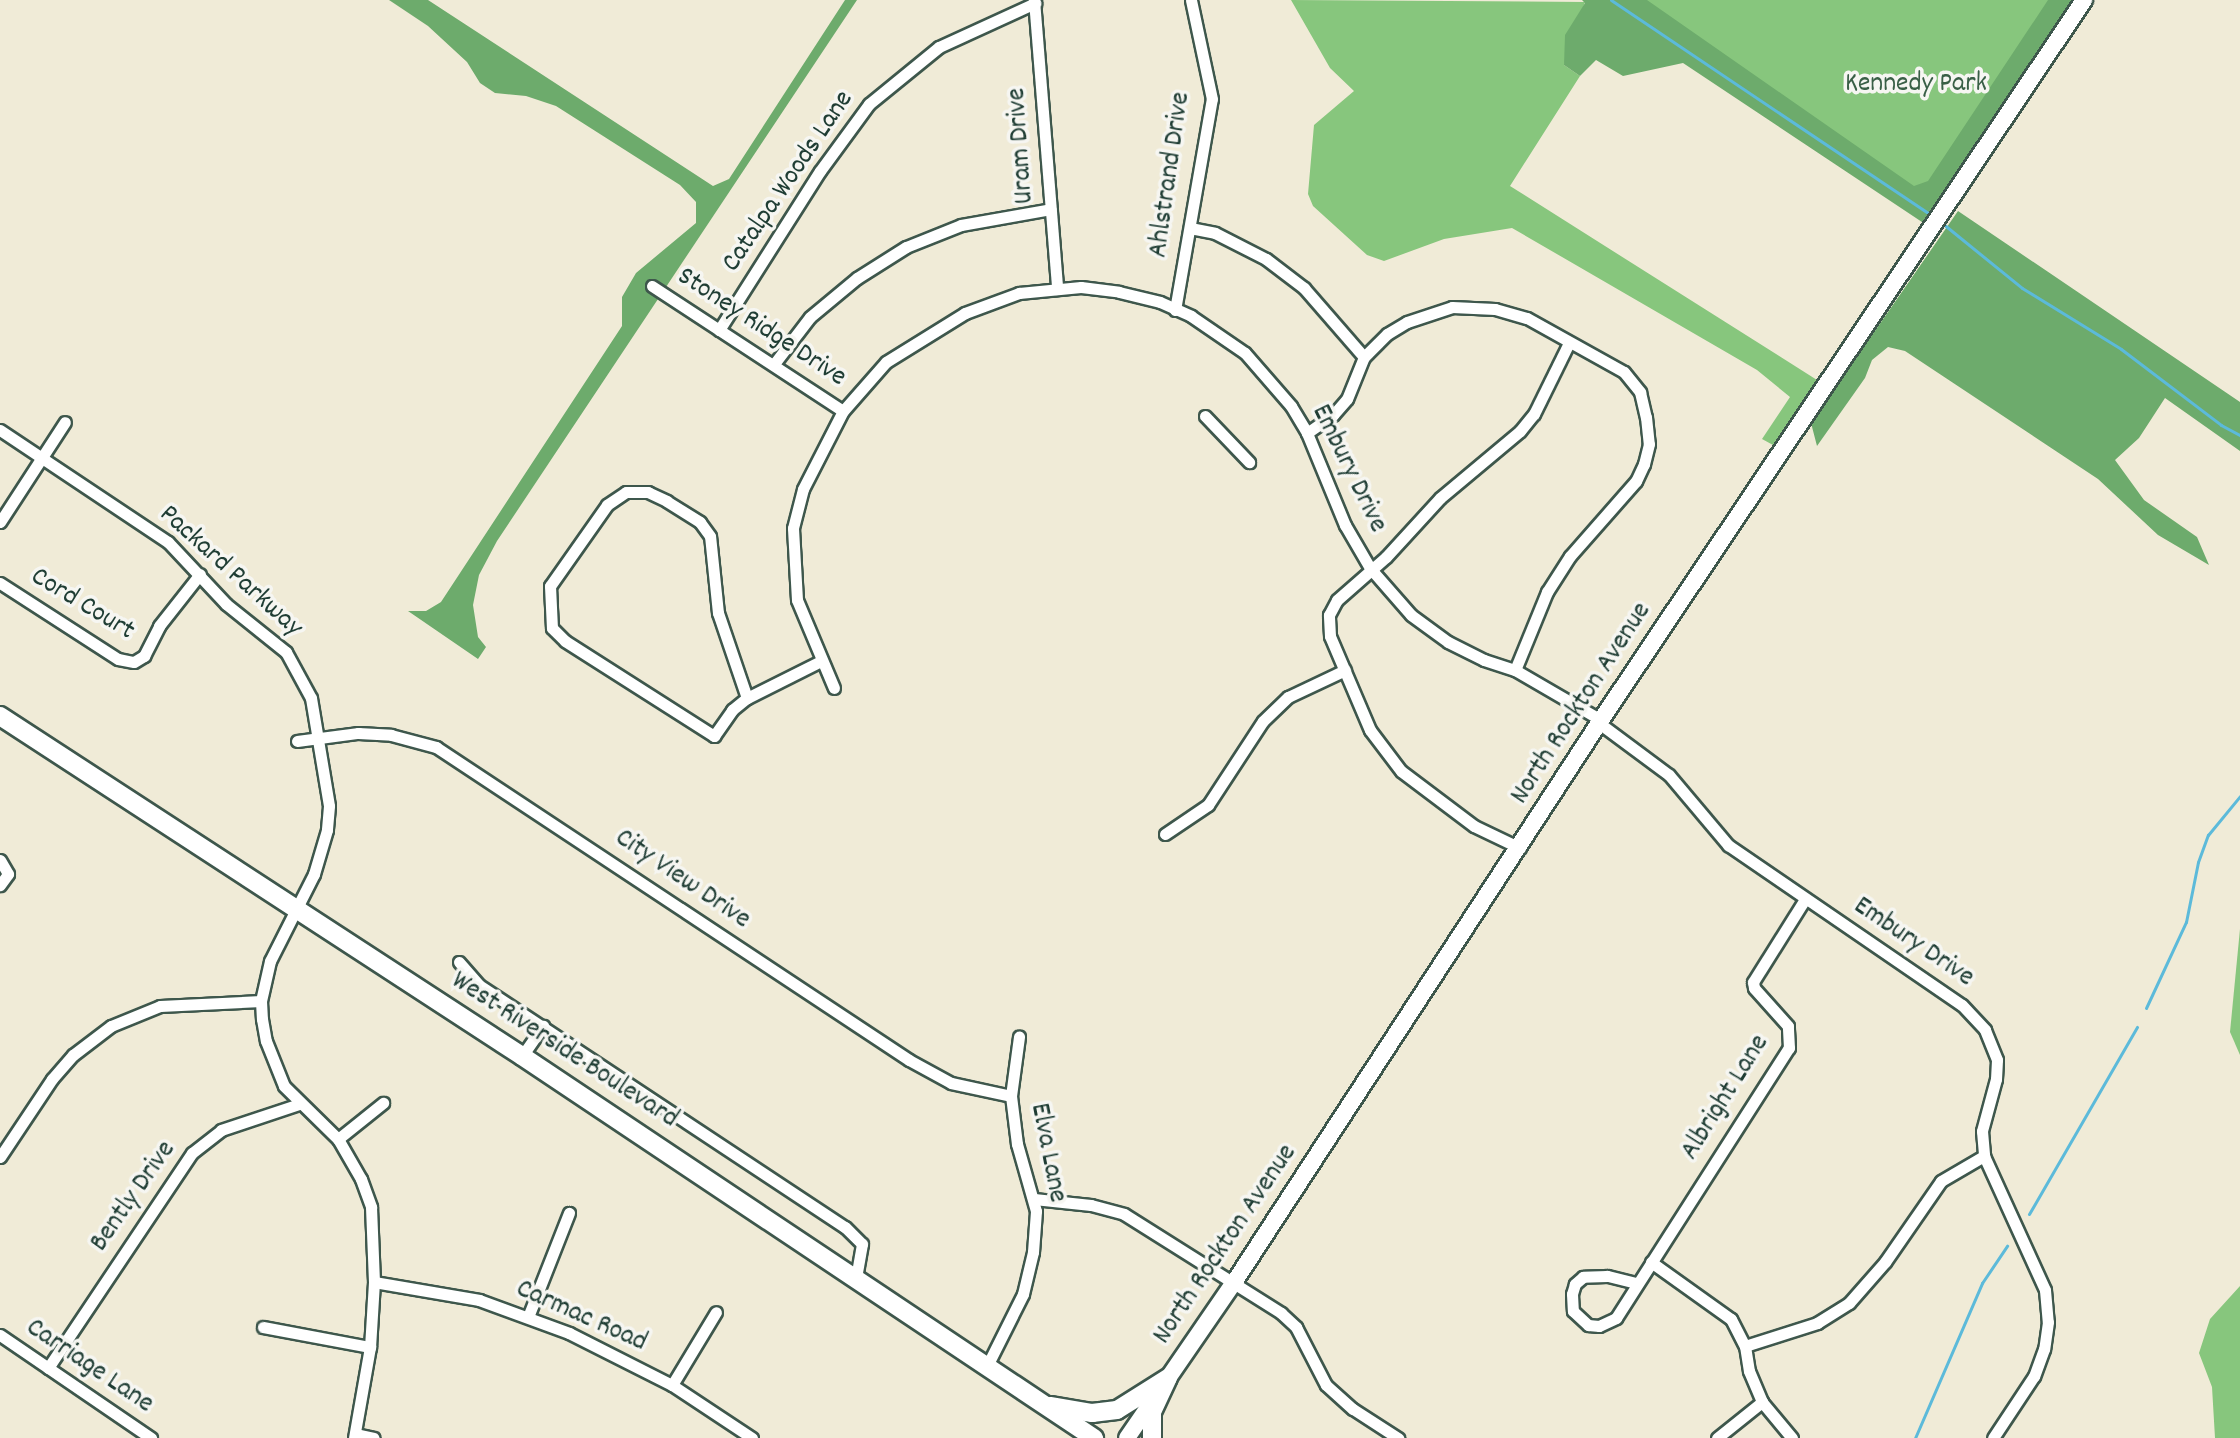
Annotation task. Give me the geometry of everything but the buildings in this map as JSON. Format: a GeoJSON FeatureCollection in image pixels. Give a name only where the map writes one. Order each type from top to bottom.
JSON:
{"type":"FeatureCollection","features":[{"type":"Feature","properties":{"kind":"main road","name":"West Riverside Boulevard"},"geometry":{"type":"LineString","coordinates":[[0,716],[522,1056],[988,1364],[1094,1438]]}},
{"type":"Feature","properties":{"kind":"main road"},"geometry":{"type":"LineString","coordinates":[[1048,1406],[1092,1413],[1117,1410],[1168,1378]]}},
{"type":"Feature","properties":{"kind":"main road"},"geometry":{"type":"LineString","coordinates":[[1152,1438],[1152,1412],[1168,1378]]}},
{"type":"Feature","properties":{"kind":"main road"},"geometry":{"type":"LineString","coordinates":[[1048,1406],[1072,1438]]}},
{"type":"Feature","properties":{"kind":"street","name":"Ahlstrand Drive"},"geometry":{"type":"LineString","coordinates":[[1175,310],[1212,99],[1191,0]]}},
{"type":"Feature","properties":{"kind":"street","name":"North Rockton Avenue"},"geometry":{"type":"LineString","coordinates":[[1127,1438],[1233,1284],[1600,721],[2084,0]]}},
{"type":"Feature","properties":{"kind":"street","name":"Uram Drive"},"geometry":{"type":"LineString","coordinates":[[1034,2],[1057,289]]}},
{"type":"Feature","properties":{"kind":"street","name":"Catalpa Woods Lane"},"geometry":{"type":"LineString","coordinates":[[719,330],[820,171],[869,104],[939,47],[1034,2]]}},
{"type":"Feature","properties":{"kind":"street"},"geometry":{"type":"LineString","coordinates":[[774,364],[810,317],[857,278],[906,247],[961,225],[1051,209]]}},
{"type":"Feature","properties":{"kind":"street"},"geometry":{"type":"LineString","coordinates":[[1190,228],[1215,233],[1266,259],[1304,288],[1364,357]]}},
{"type":"Feature","properties":{"kind":"street","name":"Stoney Ridge Drive"},"geometry":{"type":"LineString","coordinates":[[652,286],[843,411]]}},
{"type":"Feature","properties":{"kind":"street","name":"Embury Drive"},"geometry":{"type":"LineString","coordinates":[[834,688],[797,600],[792,572],[793,528],[803,489],[843,411],[886,362],[929,332],[991,301],[1019,293],[1057,289],[1119,292],[1175,310],[1203,323],[1245,353],[1275,386],[1307,433],[1345,525],[1370,568],[1411,615],[1448,642],[1484,660],[1515,670],[1600,721],[1669,775],[1728,845],[1962,1005],[1985,1030],[1997,1060],[1996,1079],[1982,1131],[1984,1156],[2045,1290],[2047,1336],[2040,1362],[1993,1438]]}},
{"type":"Feature","properties":{"kind":"street"},"geometry":{"type":"LineString","coordinates":[[1307,433],[1333,415],[1347,399],[1364,357],[1387,334],[1407,322],[1452,307],[1495,309],[1527,318],[1569,343],[1611,362],[1640,392],[1649,444],[1636,481],[1570,556],[1547,592],[1515,670]]}},
{"type":"Feature","properties":{"kind":"street"},"geometry":{"type":"LineString","coordinates":[[1520,848],[1474,826],[1401,771],[1370,730],[1330,636],[1329,615],[1337,600],[1386,557],[1440,498],[1520,431],[1534,414],[1569,343]]}},
{"type":"Feature","properties":{"kind":"street"},"geometry":{"type":"LineString","coordinates":[[1205,416],[1249,462]]}},
{"type":"Feature","properties":{"kind":"street"},"geometry":{"type":"LineString","coordinates":[[0,522],[65,422]]}},
{"type":"Feature","properties":{"kind":"street","name":"Packard Parkway"},"geometry":{"type":"LineString","coordinates":[[0,430],[155,532],[200,574],[226,604],[278,645],[293,662],[311,698],[329,806],[327,830],[314,874],[270,961],[261,1001],[266,1041],[284,1086],[338,1139],[361,1179],[371,1207],[374,1282],[370,1347],[355,1436]]}},
{"type":"Feature","properties":{"kind":"street"},"geometry":{"type":"LineString","coordinates":[[747,698],[718,613],[710,536],[700,522],[648,492],[626,492],[607,505],[550,586],[552,628],[565,641],[714,736],[732,710],[747,698],[821,661]]}},
{"type":"Feature","properties":{"kind":"street","name":"Cord Court"},"geometry":{"type":"LineString","coordinates":[[0,583],[118,659],[128,662],[139,660],[159,626],[200,574]]}},
{"type":"Feature","properties":{"kind":"street"},"geometry":{"type":"LineString","coordinates":[[1165,834],[1208,805],[1263,721],[1288,697],[1345,670]]}},
{"type":"Feature","properties":{"kind":"street","name":"City View Drive"},"geometry":{"type":"LineString","coordinates":[[297,741],[358,733],[391,735],[436,747],[909,1060],[951,1083],[1011,1096]]}},
{"type":"Feature","properties":{"kind":"street"},"geometry":{"type":"LineString","coordinates":[[0,860],[8,874],[0,885]]}},
{"type":"Feature","properties":{"kind":"street","name":"Albright Lane"},"geometry":{"type":"LineString","coordinates":[[1636,1283],[1607,1276],[1583,1277],[1575,1284],[1572,1294],[1573,1311],[1588,1325],[1608,1324],[1622,1310],[1636,1283],[1789,1048],[1788,1026],[1754,988],[1753,982],[1805,899]]}},
{"type":"Feature","properties":{"kind":"street"},"geometry":{"type":"LineString","coordinates":[[459,962],[479,985],[859,1239],[863,1249],[856,1277]]}},
{"type":"Feature","properties":{"kind":"street"},"geometry":{"type":"LineString","coordinates":[[0,1157],[52,1079],[73,1055],[111,1026],[160,1006],[261,1001]]}},
{"type":"Feature","properties":{"kind":"street"},"geometry":{"type":"LineString","coordinates":[[522,1056],[543,1026]]}},
{"type":"Feature","properties":{"kind":"street","name":"Elva Lane"},"geometry":{"type":"LineString","coordinates":[[988,1364],[1027,1280],[1033,1252],[1034,1199],[1017,1144],[1011,1096],[1019,1037]]}},
{"type":"Feature","properties":{"kind":"street"},"geometry":{"type":"LineString","coordinates":[[338,1139],[383,1103]]}},
{"type":"Feature","properties":{"kind":"street","name":"Bently Drive"},"geometry":{"type":"LineString","coordinates":[[48,1368],[192,1153],[221,1130],[299,1104]]}},
{"type":"Feature","properties":{"kind":"street"},"geometry":{"type":"LineString","coordinates":[[1745,1346],[1817,1323],[1849,1303],[1885,1262],[1941,1181],[1984,1156]]}},
{"type":"Feature","properties":{"kind":"street"},"geometry":{"type":"LineString","coordinates":[[1034,1199],[1091,1205],[1124,1214],[1281,1313],[1296,1327],[1326,1385],[1353,1409],[1398,1438]]}},
{"type":"Feature","properties":{"kind":"street"},"geometry":{"type":"LineString","coordinates":[[528,1317],[569,1213]]}},
{"type":"Feature","properties":{"kind":"street"},"geometry":{"type":"LineString","coordinates":[[1651,1262],[1731,1319],[1745,1346],[1749,1371],[1762,1402],[1792,1438]]}},
{"type":"Feature","properties":{"kind":"street","name":"Carmac Road"},"geometry":{"type":"LineString","coordinates":[[374,1282],[438,1290],[528,1317],[569,1333],[672,1385],[752,1438]]}},
{"type":"Feature","properties":{"kind":"street"},"geometry":{"type":"LineString","coordinates":[[672,1385],[716,1312]]}},
{"type":"Feature","properties":{"kind":"street"},"geometry":{"type":"LineString","coordinates":[[263,1327],[370,1347]]}},
{"type":"Feature","properties":{"kind":"street","name":"Carriage Lane"},"geometry":{"type":"LineString","coordinates":[[0,1335],[151,1438]]}},
{"type":"Feature","properties":{"kind":"street"},"geometry":{"type":"LineString","coordinates":[[1717,1438],[1732,1422],[1762,1402]]}},
{"type":"Feature","properties":{"kind":"street"},"geometry":{"type":"LineString","coordinates":[[355,1436],[374,1438]]}},
{"type":"Feature","properties":{"kind":"green space"},"geometry":{"type":"Polygon","coordinates":[[[389,0],[428,0],[713,186],[729,179],[845,0],[857,0],[497,541],[479,575],[473,605],[478,637],[486,647],[478,659],[408,611],[426,611],[441,602],[622,326],[622,297],[636,273],[696,223],[696,202],[680,185],[556,106],[526,96],[495,93],[480,83],[467,62],[428,26],[389,0]]]}},
{"type":"Feature","properties":{"kind":"green space"},"geometry":{"type":"Polygon","coordinates":[[[1291,0],[1585,2],[1564,65],[1580,76],[1510,186],[1817,380],[1773,445],[1762,439],[1790,397],[1757,370],[1512,228],[1444,239],[1384,261],[1367,255],[1313,206],[1308,194],[1314,125],[1354,91],[1330,68],[1291,0]]]}},
{"type":"Feature","properties":{"kind":"green space"},"geometry":{"type":"Polygon","coordinates":[[[1582,0],[1647,0],[1914,186],[1928,181],[2048,0],[2076,0],[1925,224],[1683,63],[1623,76],[1596,60],[1580,76],[1564,65],[1565,35],[1585,3],[1582,0]]]}},
{"type":"Feature","properties":{"kind":"green space","name":"Kennedy Park"},"geometry":{"type":"Polygon","coordinates":[[[1633,0],[2076,0],[1939,204],[1633,0]]]}},
{"type":"Feature","properties":{"kind":"green space"},"geometry":{"type":"Polygon","coordinates":[[[1958,211],[2240,402],[2240,451],[2165,398],[2139,438],[2115,460],[2144,500],[2197,537],[2209,565],[2158,535],[2098,479],[1905,351],[1888,347],[1872,360],[1865,378],[1817,446],[1811,423],[1958,211]]]}},
{"type":"Feature","properties":{"kind":"green space"},"geometry":{"type":"Polygon","coordinates":[[[2240,929],[2240,1055],[2230,1032],[2240,929]]]}},
{"type":"Feature","properties":{"kind":"green space"},"geometry":{"type":"Polygon","coordinates":[[[2240,1286],[2240,1438],[2215,1438],[2212,1387],[2199,1353],[2210,1319],[2240,1286]]]}},
{"type":"Feature","properties":{"kind":"waterway"},"geometry":{"type":"LineString","coordinates":[[1611,0],[1928,213]]}},
{"type":"Feature","properties":{"kind":"waterway"},"geometry":{"type":"LineString","coordinates":[[1942,223],[2022,288],[2121,349],[2221,425],[2240,435]]}},
{"type":"Feature","properties":{"kind":"waterway"},"geometry":{"type":"LineString","coordinates":[[2146,1008],[2186,922],[2198,862],[2208,835],[2240,796]]}},
{"type":"Feature","properties":{"kind":"waterway"},"geometry":{"type":"LineString","coordinates":[[2029,1214],[2137,1027]]}},
{"type":"Feature","properties":{"kind":"waterway"},"geometry":{"type":"LineString","coordinates":[[1915,1438],[1982,1283],[2007,1246]]}}]}
